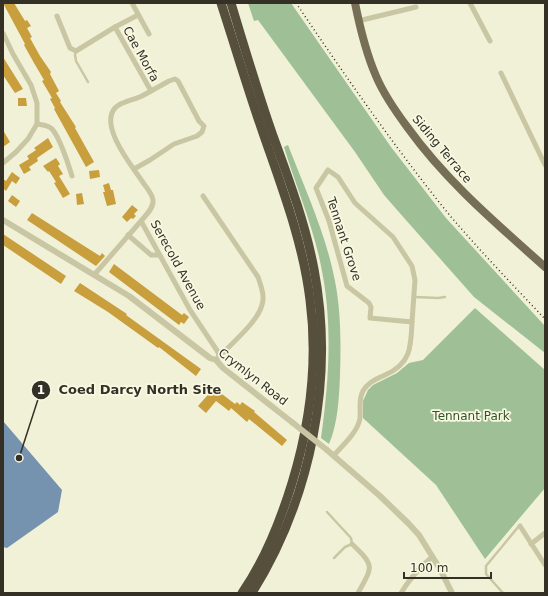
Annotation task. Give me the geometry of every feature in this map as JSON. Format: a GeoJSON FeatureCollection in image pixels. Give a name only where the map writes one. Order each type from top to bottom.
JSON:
{"type":"FeatureCollection","features":[{"type":"Feature","properties":{"kind":"highway"},"geometry":{"type":"LineString","coordinates":[[221,3],[252,103],[298,240],[309,292],[313,329],[311,389],[298,465],[273,537],[260,563],[242,593]]}},
{"type":"Feature","properties":{"kind":"highway"},"geometry":{"type":"LineString","coordinates":[[230,3],[297,205],[314,268],[321,329],[322,359],[320,389],[316,420],[306,467],[281,540],[268,567],[252,593]]}},
{"type":"Feature","properties":{"kind":"main road","name":"Siding Terrace"},"geometry":{"type":"LineString","coordinates":[[355,3],[358,20],[377,77],[398,115],[435,163],[466,196],[545,267]]}},
{"type":"Feature","properties":{"kind":"street","name":"Cae Morfa"},"geometry":{"type":"LineString","coordinates":[[132,3],[149,34]]}},
{"type":"Feature","properties":{"kind":"street"},"geometry":{"type":"LineString","coordinates":[[470,3],[490,41]]}},
{"type":"Feature","properties":{"kind":"street"},"geometry":{"type":"LineString","coordinates":[[358,20],[416,7]]}},
{"type":"Feature","properties":{"kind":"street"},"geometry":{"type":"LineString","coordinates":[[57,16],[70,48],[76,51],[114,26],[138,15]]}},
{"type":"Feature","properties":{"kind":"street","name":"Cae Morfa"},"geometry":{"type":"LineString","coordinates":[[114,26],[151,91]]}},
{"type":"Feature","properties":{"kind":"street"},"geometry":{"type":"LineString","coordinates":[[3,33],[31,85],[37,103],[37,124],[28,139],[3,163]]}},
{"type":"Feature","properties":{"kind":"street"},"geometry":{"type":"LineString","coordinates":[[501,73],[545,165]]}},
{"type":"Feature","properties":{"kind":"street","name":"Cae Morfa"},"geometry":{"type":"LineString","coordinates":[[134,169],[174,144],[197,136],[202,132],[204,126],[199,121],[176,79],[169,81],[132,100],[122,103],[111,113],[111,129],[134,169],[150,192],[153,200],[151,209],[141,221]]}},
{"type":"Feature","properties":{"kind":"street"},"geometry":{"type":"LineString","coordinates":[[37,124],[47,126],[53,130],[62,147],[72,176]]}},
{"type":"Feature","properties":{"kind":"street","name":"Tennant Grove"},"geometry":{"type":"LineString","coordinates":[[328,170],[338,177],[355,203],[393,237],[405,253],[412,266],[415,280],[414,297],[412,322],[370,318],[371,307],[369,303],[347,286],[329,221],[316,188],[328,170]]}},
{"type":"Feature","properties":{"kind":"street"},"geometry":{"type":"LineString","coordinates":[[203,196],[258,277],[263,292],[262,305],[254,320],[224,352],[218,352],[219,356],[216,360]]}},
{"type":"Feature","properties":{"kind":"street","name":"Crymlyn Road"},"geometry":{"type":"LineString","coordinates":[[3,220],[129,296],[210,358],[216,360],[223,368],[334,455],[419,535],[440,569],[452,593]]}},
{"type":"Feature","properties":{"kind":"street","name":"Serecold Avenue"},"geometry":{"type":"LineString","coordinates":[[94,275],[141,221],[190,310],[218,352]]}},
{"type":"Feature","properties":{"kind":"street"},"geometry":{"type":"LineString","coordinates":[[128,235],[151,255],[159,254]]}},
{"type":"Feature","properties":{"kind":"street"},"geometry":{"type":"LineString","coordinates":[[334,455],[355,430],[358,424],[360,417],[359,402],[364,390],[370,383],[397,369],[408,354],[412,322]]}},
{"type":"Feature","properties":{"kind":"street"},"geometry":{"type":"LineString","coordinates":[[520,526],[545,565]]}},
{"type":"Feature","properties":{"kind":"street"},"geometry":{"type":"LineString","coordinates":[[531,544],[545,533]]}},
{"type":"Feature","properties":{"kind":"street"},"geometry":{"type":"LineString","coordinates":[[352,544],[367,558],[369,565],[369,572],[358,593]]}},
{"type":"Feature","properties":{"kind":"street"},"geometry":{"type":"LineString","coordinates":[[401,593],[418,568],[432,557]]}},
{"type":"Feature","properties":{"kind":"lane"},"geometry":{"type":"LineString","coordinates":[[76,51],[74,55],[76,61],[88,82]]}},
{"type":"Feature","properties":{"kind":"lane"},"geometry":{"type":"LineString","coordinates":[[414,297],[445,297]]}},
{"type":"Feature","properties":{"kind":"lane"},"geometry":{"type":"LineString","coordinates":[[326,512],[351,538],[352,544],[345,547],[334,558]]}},
{"type":"Feature","properties":{"kind":"lane"},"geometry":{"type":"LineString","coordinates":[[503,593],[486,574],[486,566],[520,526]]}},
{"type":"Feature","properties":{"kind":"green space"},"geometry":{"type":"Polygon","coordinates":[[[248,3],[291,3],[391,147],[446,218],[545,326],[545,353],[474,297],[384,195],[355,152],[258,20],[254,21],[248,3]]]}},
{"type":"Feature","properties":{"kind":"green space"},"geometry":{"type":"Polygon","coordinates":[[[288,145],[321,229],[331,263],[337,293],[340,328],[340,384],[336,419],[329,444],[321,438],[328,374],[328,330],[325,287],[314,236],[284,147],[288,145]]]}},
{"type":"Feature","properties":{"kind":"green space","name":"Tennant Park"},"geometry":{"type":"Polygon","coordinates":[[[475,308],[545,370],[545,488],[485,559],[436,485],[363,418],[363,401],[368,390],[373,385],[397,373],[409,363],[423,360],[475,308]]]}},
{"type":"Feature","properties":{"kind":"water"},"geometry":{"type":"Polygon","coordinates":[[[3,421],[62,490],[58,512],[7,548],[3,547],[3,421]]]}},
{"type":"Feature","properties":{"kind":"building"},"geometry":{"type":"Polygon","coordinates":[[[3,3],[14,3],[25,21],[27,20],[31,26],[27,28],[32,37],[30,38],[51,72],[50,74],[59,91],[56,93],[61,101],[60,102],[76,127],[75,128],[94,162],[86,167],[54,109],[55,108],[50,99],[52,98],[42,81],[44,80],[24,45],[25,44],[3,3]]]}},
{"type":"Feature","properties":{"kind":"building"},"geometry":{"type":"Polygon","coordinates":[[[3,57],[23,89],[15,93],[3,75],[3,57]]]}},
{"type":"Feature","properties":{"kind":"building"},"geometry":{"type":"Polygon","coordinates":[[[18,98],[26,98],[27,106],[18,106],[18,98]]]}},
{"type":"Feature","properties":{"kind":"building"},"geometry":{"type":"Polygon","coordinates":[[[3,130],[10,142],[3,147],[3,130]]]}},
{"type":"Feature","properties":{"kind":"building"},"geometry":{"type":"Polygon","coordinates":[[[48,138],[53,147],[37,158],[38,161],[29,167],[31,170],[24,174],[19,165],[29,159],[27,156],[36,150],[34,148],[48,138]]]}},
{"type":"Feature","properties":{"kind":"building"},"geometry":{"type":"Polygon","coordinates":[[[56,158],[60,164],[58,166],[63,174],[59,176],[70,194],[63,198],[54,183],[56,182],[49,171],[48,172],[43,166],[56,158]]]}},
{"type":"Feature","properties":{"kind":"building"},"geometry":{"type":"Polygon","coordinates":[[[99,170],[100,177],[90,179],[89,171],[99,170]]]}},
{"type":"Feature","properties":{"kind":"building"},"geometry":{"type":"Polygon","coordinates":[[[12,172],[20,178],[16,184],[12,181],[6,191],[3,188],[3,179],[6,181],[12,172]]]}},
{"type":"Feature","properties":{"kind":"building"},"geometry":{"type":"Polygon","coordinates":[[[109,183],[111,190],[113,190],[116,204],[107,206],[103,192],[105,192],[103,185],[109,183]]]}},
{"type":"Feature","properties":{"kind":"building"},"geometry":{"type":"Polygon","coordinates":[[[82,193],[84,204],[77,205],[76,194],[82,193]]]}},
{"type":"Feature","properties":{"kind":"building"},"geometry":{"type":"Polygon","coordinates":[[[12,195],[20,201],[16,207],[8,201],[12,195]]]}},
{"type":"Feature","properties":{"kind":"building"},"geometry":{"type":"Polygon","coordinates":[[[132,205],[138,210],[134,214],[136,216],[127,222],[122,217],[132,205]]]}},
{"type":"Feature","properties":{"kind":"building"},"geometry":{"type":"Polygon","coordinates":[[[32,213],[100,256],[102,253],[105,256],[96,266],[27,220],[32,213]]]}},
{"type":"Feature","properties":{"kind":"building"},"geometry":{"type":"Polygon","coordinates":[[[3,234],[66,276],[61,284],[3,245],[3,234]]]}},
{"type":"Feature","properties":{"kind":"building"},"geometry":{"type":"Polygon","coordinates":[[[114,264],[182,315],[184,313],[189,317],[184,324],[181,322],[179,325],[109,272],[114,264]]]}},
{"type":"Feature","properties":{"kind":"building"},"geometry":{"type":"Polygon","coordinates":[[[80,283],[127,314],[126,315],[201,369],[196,376],[159,347],[158,348],[108,312],[74,291],[80,283]]]}},
{"type":"Feature","properties":{"kind":"building"},"geometry":{"type":"Polygon","coordinates":[[[214,388],[235,404],[237,402],[240,405],[242,402],[255,411],[254,412],[287,440],[282,446],[249,419],[247,422],[231,408],[229,411],[216,401],[206,413],[198,406],[214,388]]]}},
{"type":"Feature","properties":{"kind":"railway"},"geometry":{"type":"LineString","coordinates":[[296,3],[369,109],[427,187],[495,266],[545,319]]}},
{"type":"Feature","properties":{"kind":"place","name":"Coed Darcy North Site"},"geometry":{"type":"Point","coordinates":[19,458]}}]}
